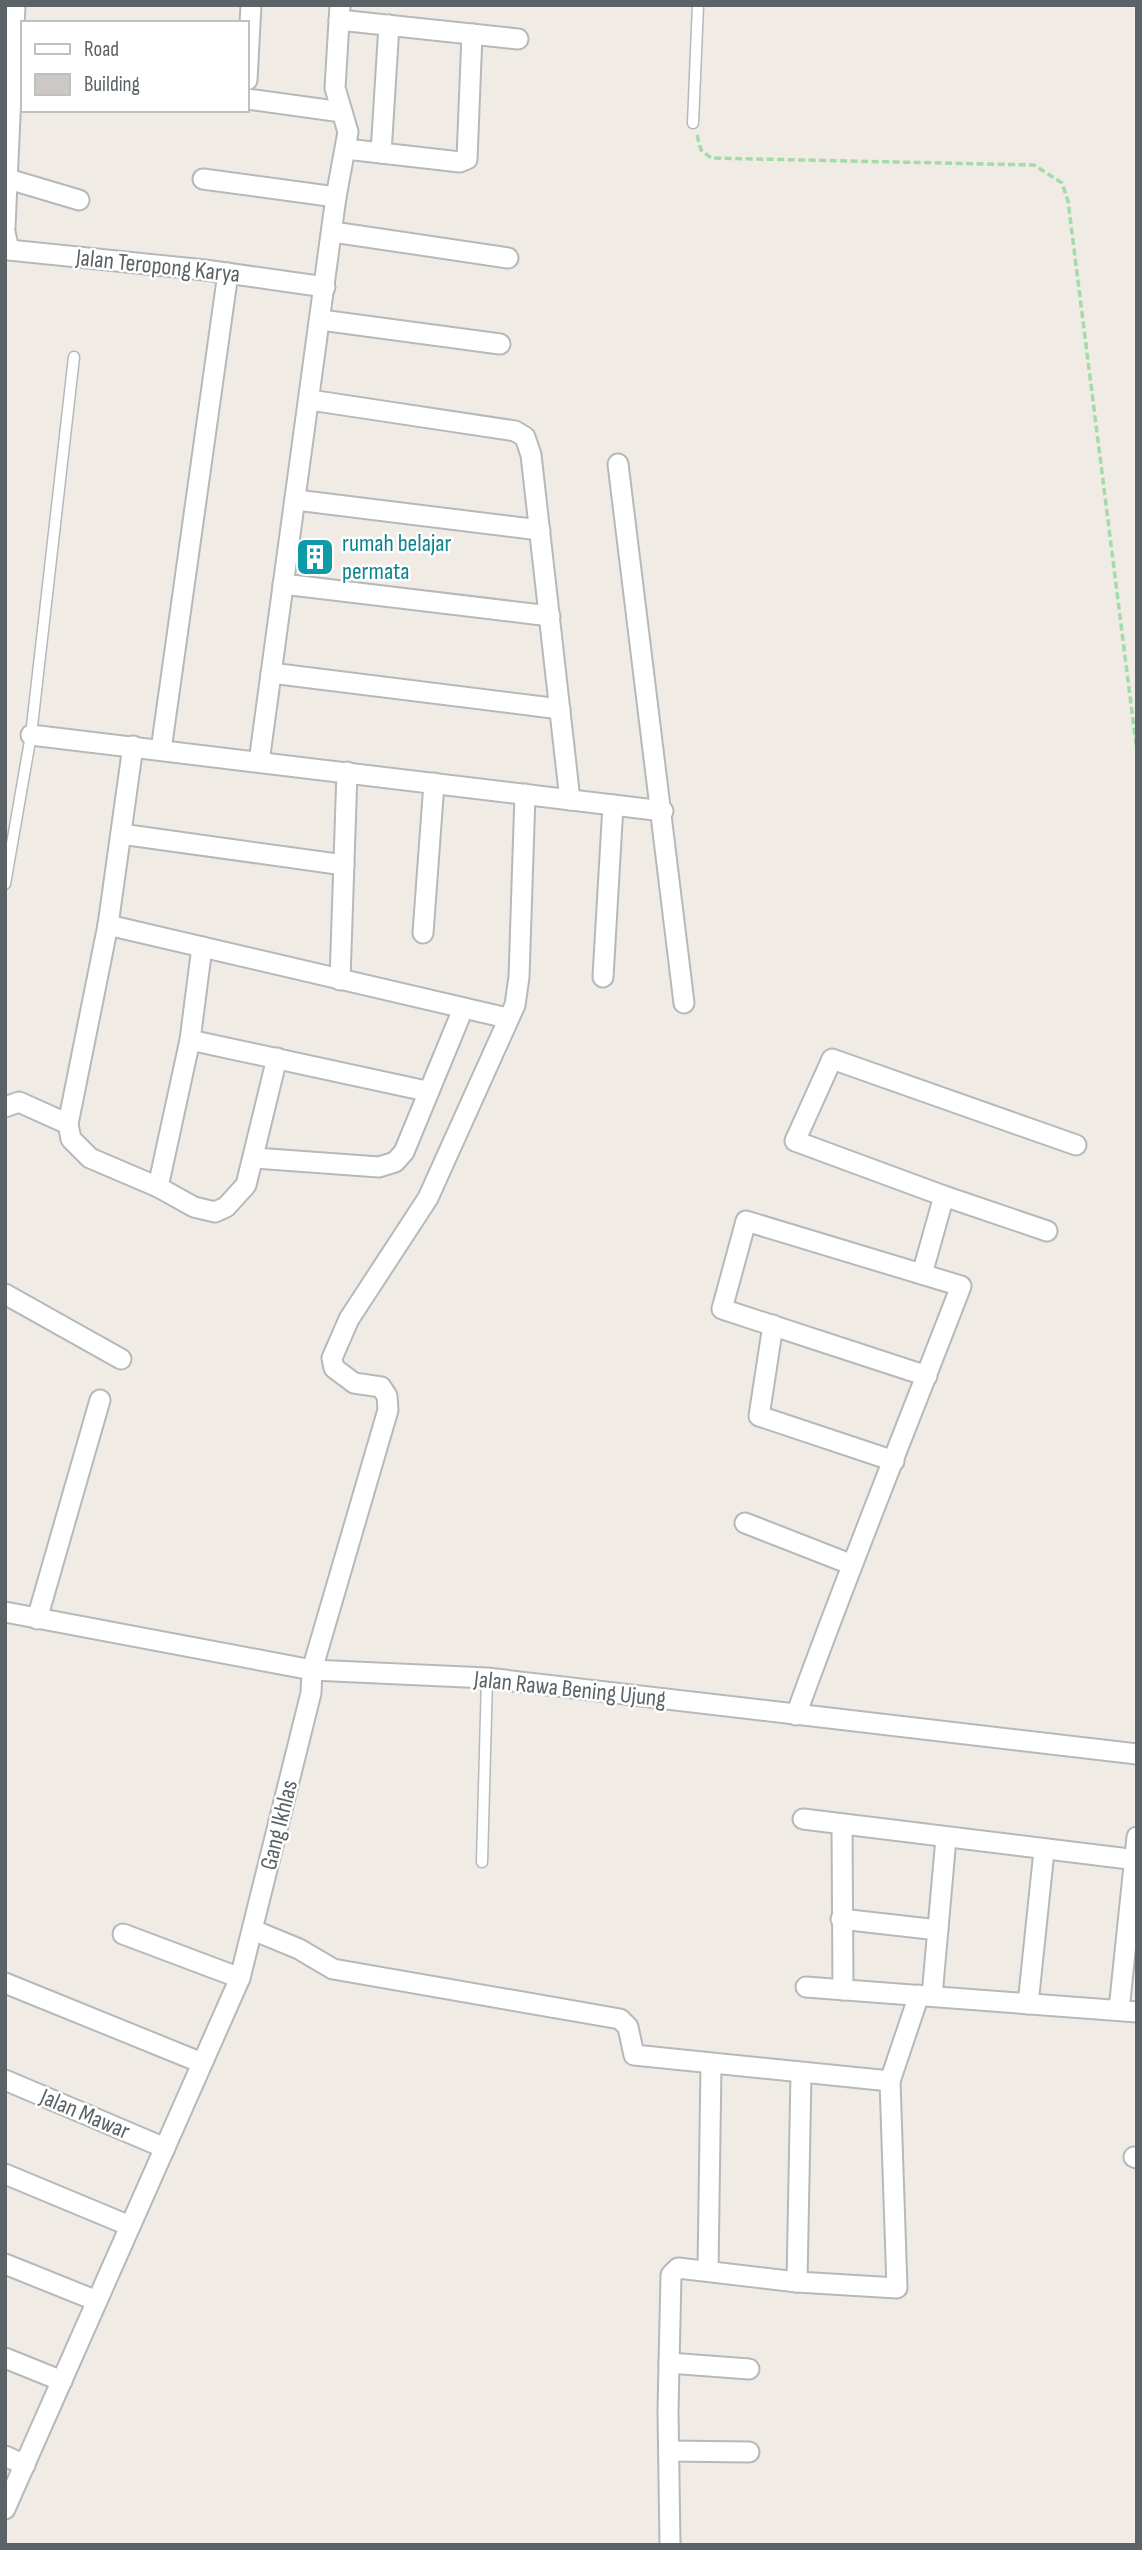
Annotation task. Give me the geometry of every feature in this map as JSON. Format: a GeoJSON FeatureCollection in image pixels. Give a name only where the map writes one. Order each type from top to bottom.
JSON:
{"type":"FeatureCollection","features":[{"type":"Feature","properties":{"kind":"street","name":"Jalan Teropong Karya"},"geometry":{"type":"LineString","coordinates":[[15,5],[5,230],[9,250],[228,273],[325,287]]}},
{"type":"Feature","properties":{"kind":"street"},"geometry":{"type":"LineString","coordinates":[[248,61],[251,5]]}},
{"type":"Feature","properties":{"kind":"street"},"geometry":{"type":"LineString","coordinates":[[259,762],[336,197],[348,132],[335,88],[340,13],[389,25],[518,39]]}},
{"type":"Feature","properties":{"kind":"street"},"geometry":{"type":"LineString","coordinates":[[381,153],[389,25]]}},
{"type":"Feature","properties":{"kind":"street"},"geometry":{"type":"LineString","coordinates":[[346,149],[460,162],[467,159],[472,34]]}},
{"type":"Feature","properties":{"kind":"street"},"geometry":{"type":"LineString","coordinates":[[248,99],[342,112]]}},
{"type":"Feature","properties":{"kind":"street"},"geometry":{"type":"LineString","coordinates":[[7,179],[79,200]]}},
{"type":"Feature","properties":{"kind":"street"},"geometry":{"type":"LineString","coordinates":[[203,179],[336,197]]}},
{"type":"Feature","properties":{"kind":"street"},"geometry":{"type":"LineString","coordinates":[[333,232],[509,258]]}},
{"type":"Feature","properties":{"kind":"street"},"geometry":{"type":"LineString","coordinates":[[161,750],[228,273]]}},
{"type":"Feature","properties":{"kind":"street"},"geometry":{"type":"LineString","coordinates":[[321,320],[500,344]]}},
{"type":"Feature","properties":{"kind":"street"},"geometry":{"type":"LineString","coordinates":[[310,400],[515,431],[525,438],[531,455],[570,800]]}},
{"type":"Feature","properties":{"kind":"street"},"geometry":{"type":"LineString","coordinates":[[618,464],[663,811],[684,1003]]}},
{"type":"Feature","properties":{"kind":"street"},"geometry":{"type":"LineString","coordinates":[[296,500],[540,530]]}},
{"type":"Feature","properties":{"kind":"street"},"geometry":{"type":"LineString","coordinates":[[284,584],[550,617]]}},
{"type":"Feature","properties":{"kind":"street"},"geometry":{"type":"LineString","coordinates":[[271,673],[560,709]]}},
{"type":"Feature","properties":{"kind":"street"},"geometry":{"type":"LineString","coordinates":[[30,735],[663,811]]}},
{"type":"Feature","properties":{"kind":"street"},"geometry":{"type":"LineString","coordinates":[[133,746],[108,925],[68,1124],[71,1139],[90,1158],[158,1187],[194,1207],[215,1212],[226,1207],[246,1185],[255,1158],[277,1058]]}},
{"type":"Feature","properties":{"kind":"street"},"geometry":{"type":"LineString","coordinates":[[340,980],[347,772]]}},
{"type":"Feature","properties":{"kind":"street"},"geometry":{"type":"LineString","coordinates":[[423,933],[435,783]]}},
{"type":"Feature","properties":{"kind":"street"},"geometry":{"type":"LineString","coordinates":[[108,925],[507,1018],[515,1005],[519,977],[525,794]]}},
{"type":"Feature","properties":{"kind":"street"},"geometry":{"type":"LineString","coordinates":[[603,977],[612,805]]}},
{"type":"Feature","properties":{"kind":"street"},"geometry":{"type":"LineString","coordinates":[[121,834],[344,865]]}},
{"type":"Feature","properties":{"kind":"street"},"geometry":{"type":"LineString","coordinates":[[158,1187],[190,1040],[202,947]]}},
{"type":"Feature","properties":{"kind":"street"},"geometry":{"type":"LineString","coordinates":[[255,1158],[379,1167],[395,1162],[404,1152],[426,1091],[463,1009]]}},
{"type":"Feature","properties":{"kind":"street","name":"Gang Ikhlas"},"geometry":{"type":"LineString","coordinates":[[5,2509],[240,1978],[311,1693],[312,1670],[388,1410],[387,1396],[380,1387],[354,1383],[334,1368],[332,1358],[349,1319],[428,1198],[507,1018]]}},
{"type":"Feature","properties":{"kind":"street"},"geometry":{"type":"LineString","coordinates":[[190,1040],[426,1091]]}},
{"type":"Feature","properties":{"kind":"street"},"geometry":{"type":"LineString","coordinates":[[1046,1231],[795,1141],[832,1059],[1076,1145]]}},
{"type":"Feature","properties":{"kind":"street"},"geometry":{"type":"LineString","coordinates":[[5,1107],[19,1102],[68,1124]]}},
{"type":"Feature","properties":{"kind":"street"},"geometry":{"type":"LineString","coordinates":[[922,1274],[944,1196]]}},
{"type":"Feature","properties":{"kind":"street"},"geometry":{"type":"LineString","coordinates":[[796,1715],[850,1564],[894,1461],[927,1376],[961,1286],[746,1221],[722,1309],[927,1376]]}},
{"type":"Feature","properties":{"kind":"street"},"geometry":{"type":"LineString","coordinates":[[5,1294],[121,1359]]}},
{"type":"Feature","properties":{"kind":"street"},"geometry":{"type":"LineString","coordinates":[[773,1325],[759,1416],[894,1461]]}},
{"type":"Feature","properties":{"kind":"street"},"geometry":{"type":"LineString","coordinates":[[37,1619],[100,1400]]}},
{"type":"Feature","properties":{"kind":"street"},"geometry":{"type":"LineString","coordinates":[[745,1523],[850,1564]]}},
{"type":"Feature","properties":{"kind":"street","name":"Jalan Rawa Bening Ujung"},"geometry":{"type":"LineString","coordinates":[[5,1612],[312,1670],[487,1678],[1137,1754]]}},
{"type":"Feature","properties":{"kind":"street"},"geometry":{"type":"LineString","coordinates":[[803,1819],[1044,1851],[1135,1860]]}},
{"type":"Feature","properties":{"kind":"street"},"geometry":{"type":"LineString","coordinates":[[842,1824],[843,1990]]}},
{"type":"Feature","properties":{"kind":"street"},"geometry":{"type":"LineString","coordinates":[[670,2545],[671,2275],[678,2268],[797,2282],[894,2289],[899,2286],[890,2081],[926,1996],[938,1930],[946,1838]]}},
{"type":"Feature","properties":{"kind":"street"},"geometry":{"type":"LineString","coordinates":[[806,1987],[1128,2011],[1137,1838]]}},
{"type":"Feature","properties":{"kind":"street"},"geometry":{"type":"LineString","coordinates":[[1028,2004],[1044,1851]]}},
{"type":"Feature","properties":{"kind":"street"},"geometry":{"type":"LineString","coordinates":[[841,1919],[938,1930]]}},
{"type":"Feature","properties":{"kind":"street"},"geometry":{"type":"LineString","coordinates":[[253,1930],[299,1949],[333,1969],[620,2019],[628,2027],[634,2055],[711,2065],[890,2081]]}},
{"type":"Feature","properties":{"kind":"street"},"geometry":{"type":"LineString","coordinates":[[123,1934],[240,1978]]}},
{"type":"Feature","properties":{"kind":"street"},"geometry":{"type":"LineString","coordinates":[[5,1983],[202,2063]]}},
{"type":"Feature","properties":{"kind":"street"},"geometry":{"type":"LineString","coordinates":[[708,2270],[711,2065]]}},
{"type":"Feature","properties":{"kind":"street"},"geometry":{"type":"LineString","coordinates":[[797,2282],[801,2074]]}},
{"type":"Feature","properties":{"kind":"street","name":"Jalan Mawar"},"geometry":{"type":"LineString","coordinates":[[5,2080],[165,2148]]}},
{"type":"Feature","properties":{"kind":"street"},"geometry":{"type":"LineString","coordinates":[[5,2174],[131,2225]]}},
{"type":"Feature","properties":{"kind":"street"},"geometry":{"type":"LineString","coordinates":[[5,2264],[97,2301]]}},
{"type":"Feature","properties":{"kind":"street"},"geometry":{"type":"LineString","coordinates":[[5,2358],[62,2381]]}},
{"type":"Feature","properties":{"kind":"street"},"geometry":{"type":"LineString","coordinates":[[669,2363],[749,2369]]}},
{"type":"Feature","properties":{"kind":"street"},"geometry":{"type":"LineString","coordinates":[[669,2451],[749,2452]]}},
{"type":"Feature","properties":{"kind":"street"},"geometry":{"type":"LineString","coordinates":[[5,2456],[25,2465]]}},
{"type":"Feature","properties":{"kind":"lane"},"geometry":{"type":"LineString","coordinates":[[694,123],[698,5]]}},
{"type":"Feature","properties":{"kind":"lane"},"geometry":{"type":"LineString","coordinates":[[5,884],[30,735],[74,356]]}},
{"type":"Feature","properties":{"kind":"lane"},"geometry":{"type":"LineString","coordinates":[[482,1862],[487,1678]]}},
{"type":"Feature","properties":{"kind":"path"},"geometry":{"type":"LineString","coordinates":[[694,123],[701,150],[711,158],[1034,165],[1062,183],[1071,228],[1137,752]]}},
{"type":"Feature","properties":{"kind":"building","name":"rumah belajar permata"},"geometry":{"type":"Polygon","coordinates":[[[333,542],[325,573],[295,570],[306,543],[333,542]]]}},
{"type":"Feature","properties":{"kind":"place","name":"rumah belajar permata"},"geometry":{"type":"Point","coordinates":[315,557]}}]}
